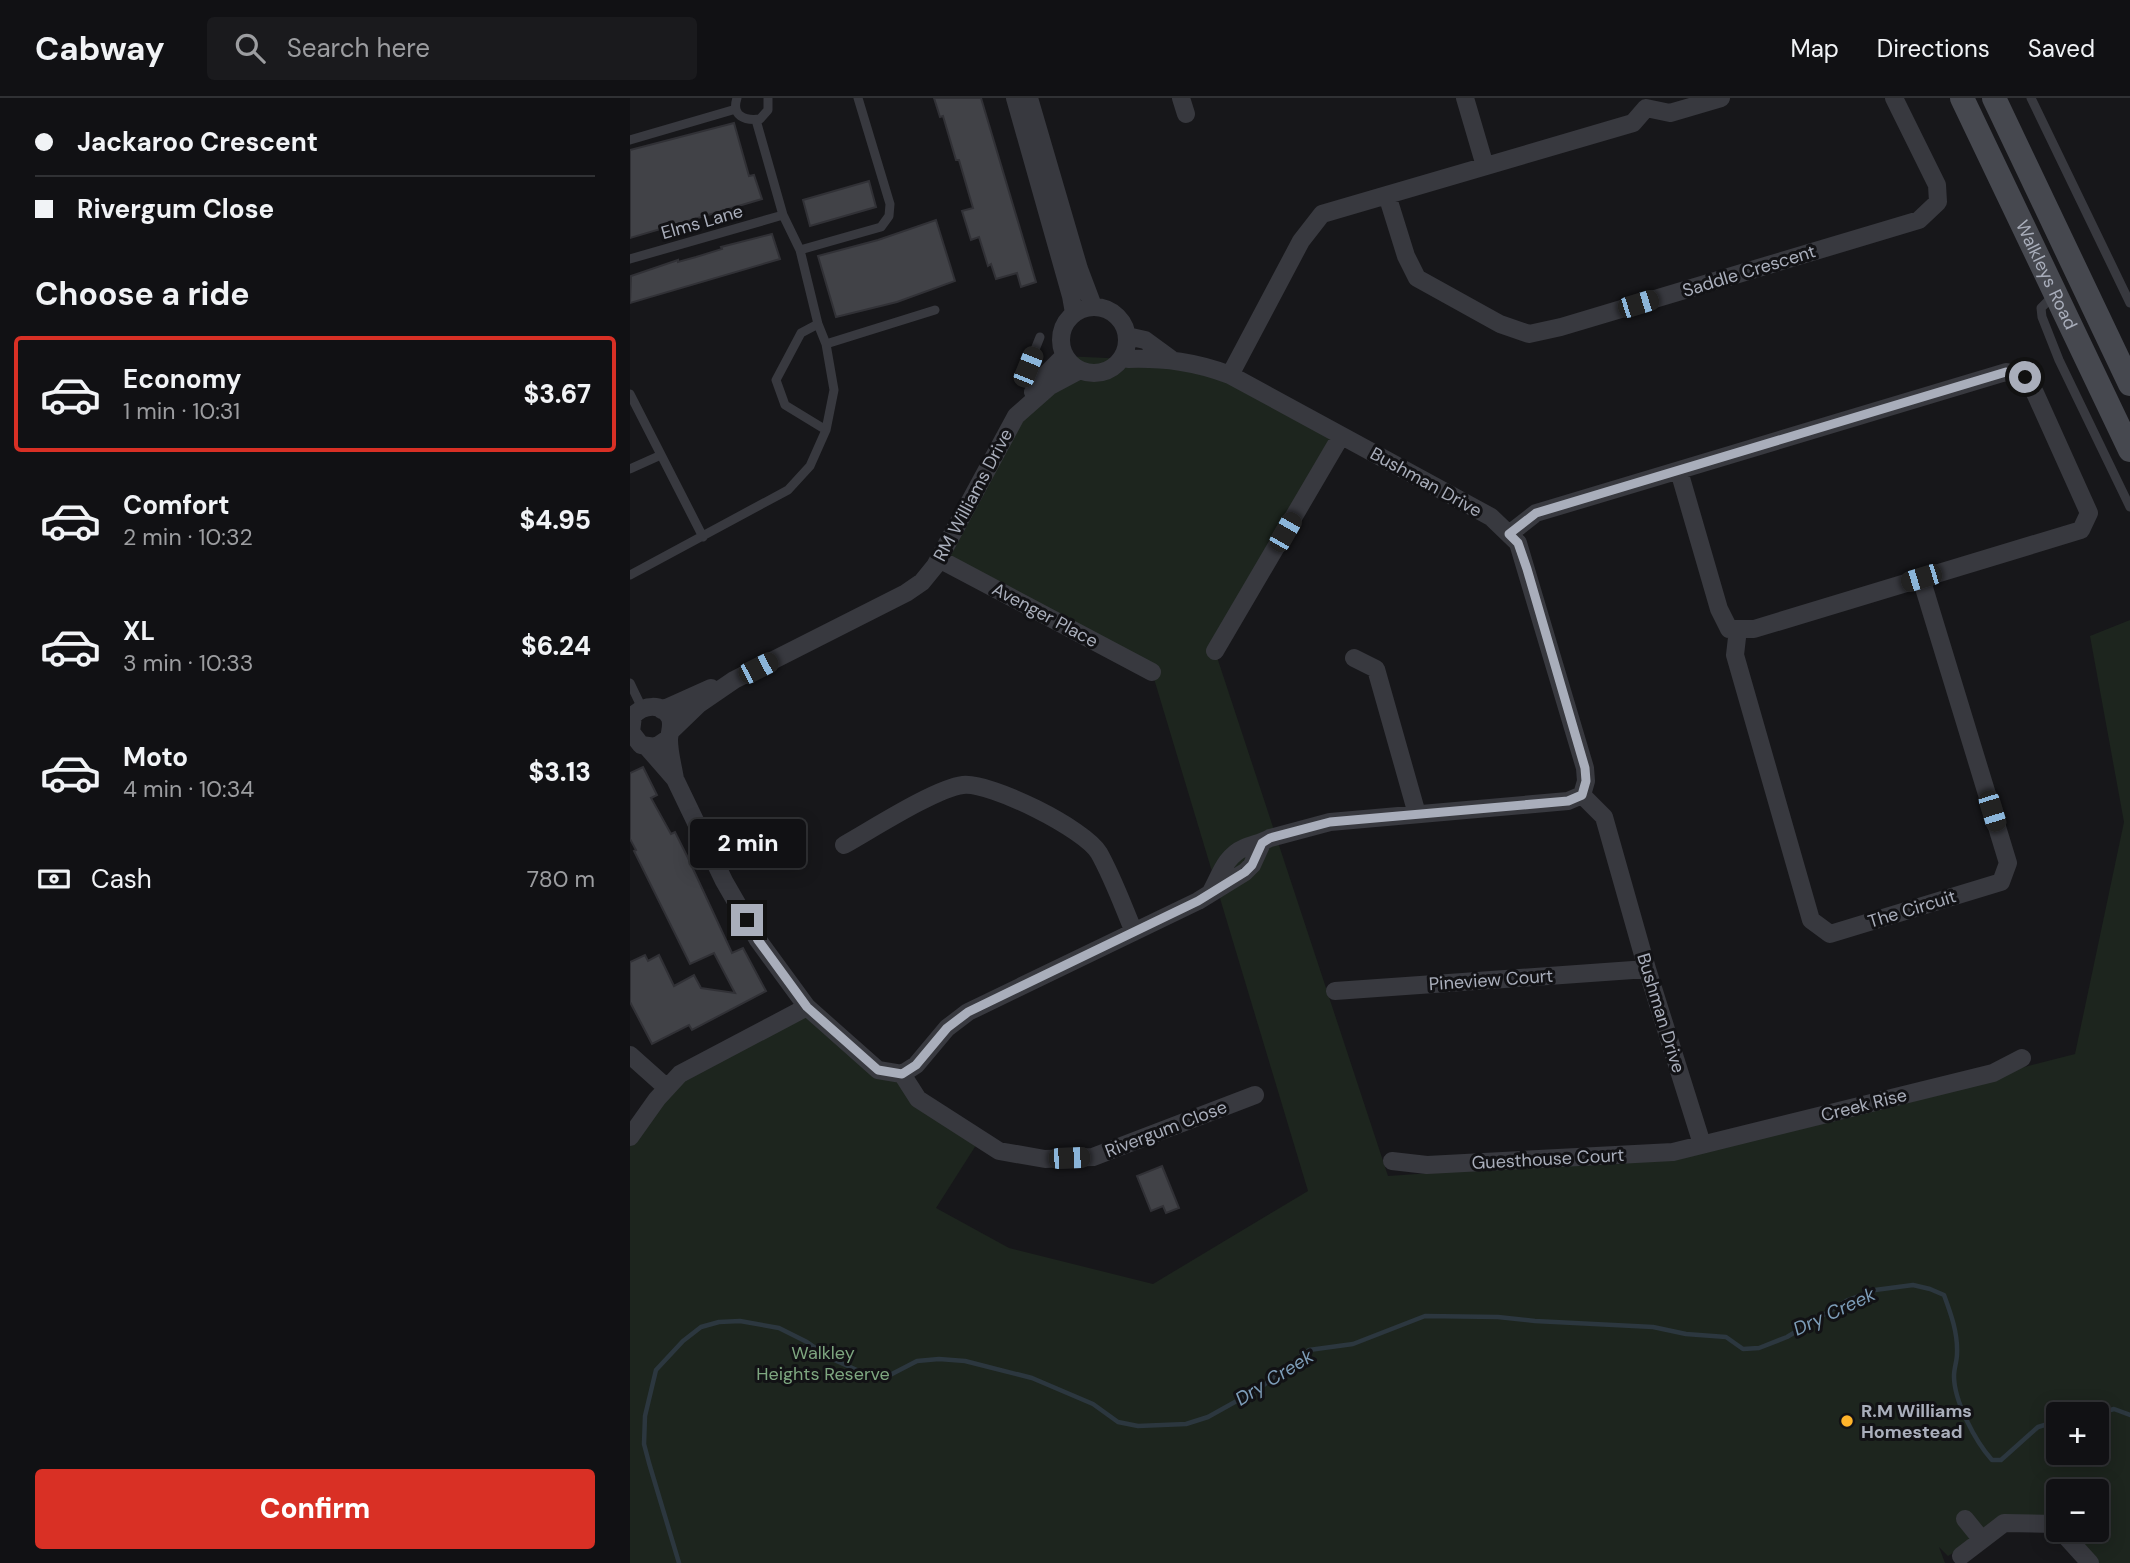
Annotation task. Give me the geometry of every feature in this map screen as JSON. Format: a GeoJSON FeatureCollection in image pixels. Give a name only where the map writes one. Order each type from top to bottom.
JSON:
{"type":"FeatureCollection","features":[{"type":"Feature","properties":{"kind":"main road","name":"Walkleys Road"},"geometry":{"type":"LineString","coordinates":[[1962,98],[2130,450]]}},
{"type":"Feature","properties":{"kind":"main road","name":"Walkleys Road"},"geometry":{"type":"LineString","coordinates":[[1994,98],[2130,384]]}},
{"type":"Feature","properties":{"kind":"street"},"geometry":{"type":"LineString","coordinates":[[1014,98],[1074,313]]}},
{"type":"Feature","properties":{"kind":"street"},"geometry":{"type":"LineString","coordinates":[[1029,98],[1079,269],[1093,306]]}},
{"type":"Feature","properties":{"kind":"street"},"geometry":{"type":"LineString","coordinates":[[1465,98],[1485,166]]}},
{"type":"Feature","properties":{"kind":"street"},"geometry":{"type":"LineString","coordinates":[[1230,375],[1301,241],[1322,214],[1633,123],[1645,103],[1670,113],[1721,98]]}},
{"type":"Feature","properties":{"kind":"street","name":"Saddle Crescent"},"geometry":{"type":"LineString","coordinates":[[1387,195],[1406,256],[1417,278],[1500,324],[1529,334],[1561,327],[1919,219],[1938,202],[1937,185],[1894,98]]}},
{"type":"Feature","properties":{"kind":"street"},"geometry":{"type":"LineString","coordinates":[[1093,306],[1105,308],[1118,316],[1125,325],[1127,336],[1123,357],[1118,363],[1102,372],[1093,373],[1080,370],[1064,356],[1060,339],[1062,329],[1074,313],[1093,306]]}},
{"type":"Feature","properties":{"kind":"street","name":"Bushman Drive"},"geometry":{"type":"LineString","coordinates":[[1127,336],[1145,340],[1171,359]]}},
{"type":"Feature","properties":{"kind":"street","name":"RM Williams Drive"},"geometry":{"type":"LineString","coordinates":[[1024,407],[1036,386],[1064,356]]}},
{"type":"Feature","properties":{"kind":"street","name":"Bushman Drive"},"geometry":{"type":"LineString","coordinates":[[1123,357],[1171,359],[1200,364],[1230,375],[1491,517],[1518,543],[1585,768],[1586,781],[1582,795],[1604,817],[1647,969],[1702,1144]]}},
{"type":"Feature","properties":{"kind":"street","name":"RM Williams Drive"},"geometry":{"type":"LineString","coordinates":[[670,734],[699,704],[734,680],[906,593],[922,582],[939,559],[1016,416],[1050,386],[1080,370]]}},
{"type":"Feature","properties":{"kind":"street"},"geometry":{"type":"LineString","coordinates":[[1509,534],[1536,513],[2006,372],[2025,377],[2035,393],[2089,513],[2081,530],[1754,629],[1730,629],[1719,609],[1679,471]]}},
{"type":"Feature","properties":{"kind":"street"},"geometry":{"type":"LineString","coordinates":[[1215,651],[1341,436]]}},
{"type":"Feature","properties":{"kind":"street","name":"Avenger Place"},"geometry":{"type":"LineString","coordinates":[[939,559],[1152,672]]}},
{"type":"Feature","properties":{"kind":"street","name":"The Circuit"},"geometry":{"type":"LineString","coordinates":[[1738,629],[1735,655],[1811,920],[1829,934],[2001,882],[2008,863],[1921,578]]}},
{"type":"Feature","properties":{"kind":"street"},"geometry":{"type":"LineString","coordinates":[[1354,658],[1376,669],[1417,814]]}},
{"type":"Feature","properties":{"kind":"street","name":"RM Williams Drive"},"geometry":{"type":"LineString","coordinates":[[662,710],[695,693],[734,680]]}},
{"type":"Feature","properties":{"kind":"street"},"geometry":{"type":"LineString","coordinates":[[675,779],[634,738],[630,728],[633,716],[642,708],[652,706],[662,710],[670,718],[675,779],[724,881],[758,940],[807,1007],[878,1070],[902,1074],[916,1065],[947,1028],[968,1012],[1211,892],[1250,867],[1262,843],[1270,838],[1330,822],[1568,801],[1582,795]]}},
{"type":"Feature","properties":{"kind":"street"},"geometry":{"type":"LineString","coordinates":[[640,746],[656,747],[670,734]]}},
{"type":"Feature","properties":{"kind":"street"},"geometry":{"type":"LineString","coordinates":[[844,845],[941,792],[963,785],[988,787],[1076,830],[1098,851],[1134,932]]}},
{"type":"Feature","properties":{"kind":"street","name":"Pineview Court"},"geometry":{"type":"LineString","coordinates":[[1335,991],[1647,969]]}},
{"type":"Feature","properties":{"kind":"street"},"geometry":{"type":"LineString","coordinates":[[630,1137],[680,1074],[807,1007]]}},
{"type":"Feature","properties":{"kind":"street"},"geometry":{"type":"LineString","coordinates":[[630,1055],[667,1088]]}},
{"type":"Feature","properties":{"kind":"street","name":"Creek Rise"},"geometry":{"type":"LineString","coordinates":[[1702,1144],[1993,1073],[2022,1058]]}},
{"type":"Feature","properties":{"kind":"street","name":"Rivergum Close"},"geometry":{"type":"LineString","coordinates":[[902,1074],[918,1099],[999,1151],[1045,1159],[1093,1157],[1255,1095]]}},
{"type":"Feature","properties":{"kind":"street","name":"Guesthouse Court"},"geometry":{"type":"LineString","coordinates":[[1392,1161],[1427,1165],[1673,1152],[1702,1144]]}},
{"type":"Feature","properties":{"kind":"street"},"geometry":{"type":"LineString","coordinates":[[1965,1519],[1982,1540]]}},
{"type":"Feature","properties":{"kind":"street"},"geometry":{"type":"LineString","coordinates":[[1961,1556],[2004,1523],[2046,1524]]}},
{"type":"Feature","properties":{"kind":"street"},"geometry":{"type":"LineString","coordinates":[[2071,1542],[2090,1563]]}},
{"type":"Feature","properties":{"kind":"lane"},"geometry":{"type":"LineString","coordinates":[[737,98],[738,114],[749,121],[760,119],[768,110],[770,98]]}},
{"type":"Feature","properties":{"kind":"lane"},"geometry":{"type":"LineString","coordinates":[[800,250],[881,227],[890,216],[890,204],[858,98]]}},
{"type":"Feature","properties":{"kind":"lane"},"geometry":{"type":"LineString","coordinates":[[2031,98],[2130,303]]}},
{"type":"Feature","properties":{"kind":"lane"},"geometry":{"type":"LineString","coordinates":[[630,140],[736,109]]}},
{"type":"Feature","properties":{"kind":"lane"},"geometry":{"type":"LineString","coordinates":[[630,575],[788,490],[810,466],[826,430],[834,390],[826,344],[818,324],[800,250],[783,215],[756,120]]}},
{"type":"Feature","properties":{"kind":"lane","name":"Elms Lane"},"geometry":{"type":"LineString","coordinates":[[630,259],[783,215]]}},
{"type":"Feature","properties":{"kind":"lane"},"geometry":{"type":"LineString","coordinates":[[2056,294],[2041,308],[2042,317],[2059,360],[2130,506]]}},
{"type":"Feature","properties":{"kind":"lane"},"geometry":{"type":"LineString","coordinates":[[826,344],[935,310]]}},
{"type":"Feature","properties":{"kind":"lane"},"geometry":{"type":"LineString","coordinates":[[818,324],[802,333],[776,380],[785,405],[826,430]]}},
{"type":"Feature","properties":{"kind":"lane"},"geometry":{"type":"LineString","coordinates":[[1036,386],[1028,367],[1040,337]]}},
{"type":"Feature","properties":{"kind":"lane"},"geometry":{"type":"LineString","coordinates":[[630,394],[703,537]]}},
{"type":"Feature","properties":{"kind":"lane"},"geometry":{"type":"LineString","coordinates":[[630,469],[661,456]]}},
{"type":"Feature","properties":{"kind":"lane"},"geometry":{"type":"LineString","coordinates":[[630,683],[642,708]]}},
{"type":"Feature","properties":{"kind":"green space","name":"Walkley Heights Reserve"},"geometry":{"type":"Polygon","coordinates":[[[1064,356],[1128,359],[1230,375],[1341,436],[1215,651],[1388,1176],[1677,1156],[2075,1054],[2124,822],[2090,636],[2130,620],[2130,1563],[2090,1563],[2071,1542],[2109,1542],[2109,1479],[2046,1479],[2046,1527],[2004,1523],[1948,1556],[1939,1547],[1945,1563],[630,1563],[630,1141],[680,1074],[807,1007],[980,1139],[936,1208],[1009,1248],[1153,1284],[1308,1191],[1152,672],[935,566],[1024,407],[1064,356]]]}},
{"type":"Feature","properties":{"kind":"building"},"geometry":{"type":"Polygon","coordinates":[[[934,98],[981,98],[1036,282],[1021,287],[1017,273],[996,279],[991,264],[988,266],[979,237],[971,240],[962,211],[973,208],[959,160],[956,160],[943,116],[940,117],[934,98]]]}},
{"type":"Feature","properties":{"kind":"building"},"geometry":{"type":"Polygon","coordinates":[[[734,123],[749,176],[754,175],[762,199],[630,238],[630,150],[734,123]]]}},
{"type":"Feature","properties":{"kind":"building"},"geometry":{"type":"Polygon","coordinates":[[[869,181],[876,207],[810,226],[803,200],[869,181]]]}},
{"type":"Feature","properties":{"kind":"building"},"geometry":{"type":"Polygon","coordinates":[[[936,220],[955,281],[897,302],[836,317],[818,256],[878,240],[936,220]]]}},
{"type":"Feature","properties":{"kind":"building"},"geometry":{"type":"Polygon","coordinates":[[[772,234],[780,259],[630,303],[631,276],[722,249],[721,247],[772,234]]]}},
{"type":"Feature","properties":{"kind":"building"},"geometry":{"type":"Polygon","coordinates":[[[643,767],[657,795],[651,798],[671,834],[675,832],[732,953],[743,948],[766,991],[692,1030],[689,1025],[652,1044],[630,1002],[630,962],[645,955],[648,961],[659,955],[674,986],[694,975],[701,988],[735,993],[714,953],[690,964],[634,851],[636,850],[630,839],[630,773],[643,767]]]}},
{"type":"Feature","properties":{"kind":"building"},"geometry":{"type":"Polygon","coordinates":[[[1162,1166],[1179,1208],[1166,1213],[1163,1206],[1151,1211],[1137,1176],[1162,1166]]]}},
{"type":"Feature","properties":{"kind":"waterway","name":"Dry Creek"},"geometry":{"type":"LineString","coordinates":[[679,1563],[644,1444],[645,1416],[656,1370],[683,1341],[701,1327],[719,1322],[740,1321],[779,1328],[807,1342],[830,1358],[859,1371],[890,1375],[917,1361],[965,1361],[1032,1378],[1093,1404],[1118,1422],[1138,1426],[1186,1424],[1208,1417],[1260,1388],[1309,1350],[1353,1344],[1425,1316],[1498,1317],[1653,1327],[1686,1334],[1726,1337],[1743,1349],[1759,1348],[1787,1337],[1848,1300],[1875,1290],[1913,1285],[1944,1295],[1956,1339],[1954,1376],[1958,1397],[1973,1432],[1992,1460],[2001,1460],[2038,1427],[2046,1425]]}},
{"type":"Feature","properties":{"kind":"waterway","name":"Dry Creek"},"geometry":{"type":"LineString","coordinates":[[2109,1410],[2114,1409],[2130,1415]]}},
{"type":"Feature","properties":{"kind":"place","name":"R.M Williams Homestead"},"geometry":{"type":"Point","coordinates":[1847,1421]}},
{"type":"Feature","properties":{"kind":"route"},"geometry":{"type":"LineString","coordinates":[[747,920],[758,940],[807,1007],[878,1070],[902,1074],[916,1065],[947,1028],[968,1012],[1198,901],[1245,872],[1252,865],[1262,843],[1270,838],[1330,822],[1568,801],[1582,795],[1586,781],[1585,768],[1527,569],[1518,543],[1509,534],[1536,513],[2006,372],[2025,377]]}}]}
